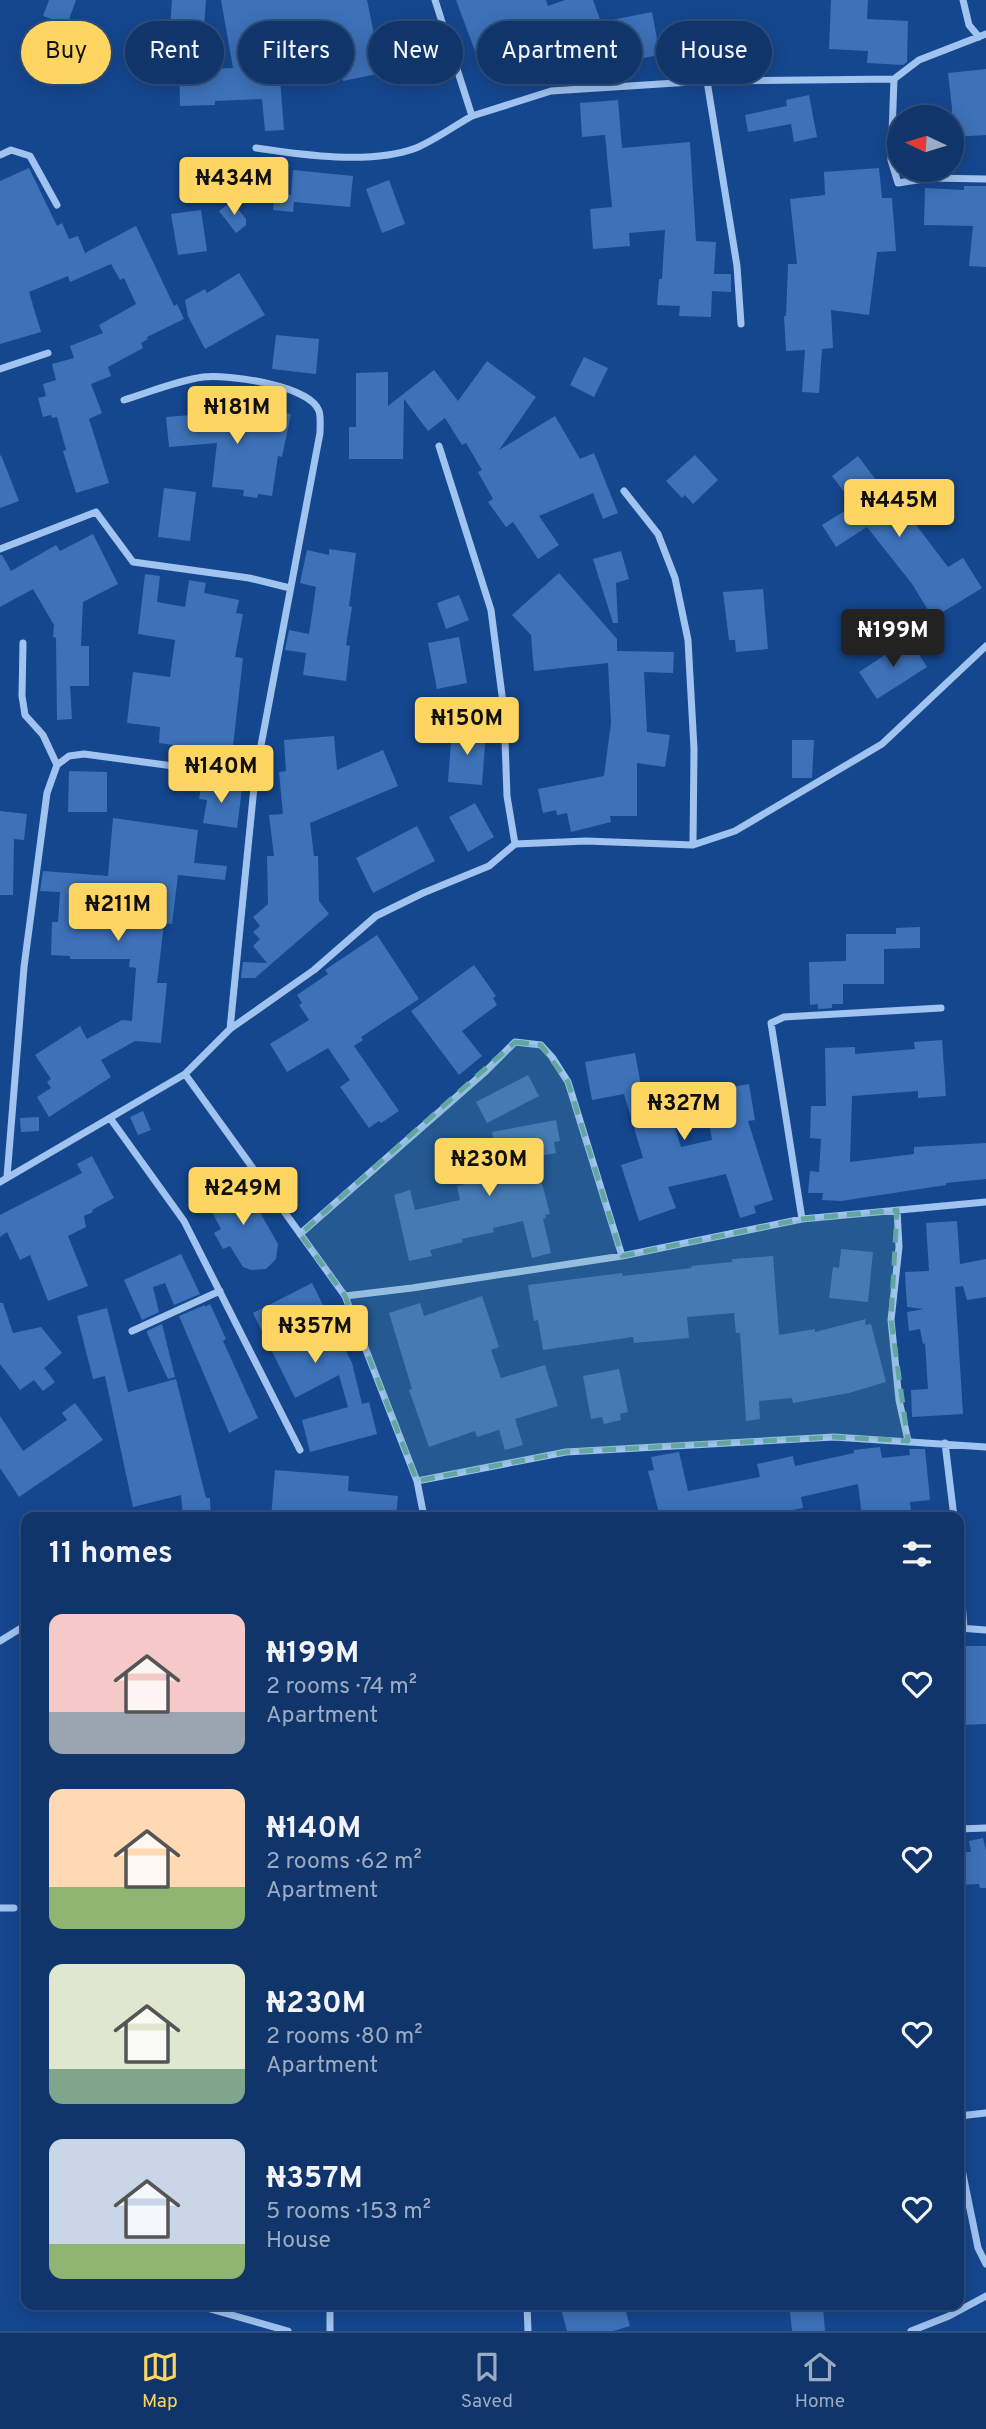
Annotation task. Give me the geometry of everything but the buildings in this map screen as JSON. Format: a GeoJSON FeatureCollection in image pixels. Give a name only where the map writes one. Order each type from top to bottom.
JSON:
{"type":"FeatureCollection","features":[{"type":"Feature","properties":{"kind":"street"},"geometry":{"type":"LineString","coordinates":[[435,0],[472,116]]}},
{"type":"Feature","properties":{"kind":"street"},"geometry":{"type":"LineString","coordinates":[[963,0],[969,25],[983,36]]}},
{"type":"Feature","properties":{"kind":"street"},"geometry":{"type":"LineString","coordinates":[[772,80],[894,79],[919,60],[983,36]]}},
{"type":"Feature","properties":{"kind":"street"},"geometry":{"type":"LineString","coordinates":[[894,79],[891,160],[898,183],[930,178],[986,179]]}},
{"type":"Feature","properties":{"kind":"street"},"geometry":{"type":"LineString","coordinates":[[256,148],[310,156],[385,155],[416,148],[472,116],[551,91],[660,84]]}},
{"type":"Feature","properties":{"kind":"street"},"geometry":{"type":"LineString","coordinates":[[707,84],[737,267],[741,324]]}},
{"type":"Feature","properties":{"kind":"street"},"geometry":{"type":"LineString","coordinates":[[0,155],[11,150],[30,156],[57,205]]}},
{"type":"Feature","properties":{"kind":"street"},"geometry":{"type":"LineString","coordinates":[[0,369],[48,353]]}},
{"type":"Feature","properties":{"kind":"street"},"geometry":{"type":"LineString","coordinates":[[124,400],[180,381],[206,377],[262,382],[308,398],[319,411],[320,433],[255,777],[230,1029]]}},
{"type":"Feature","properties":{"kind":"street"},"geometry":{"type":"LineString","coordinates":[[439,446],[491,610],[503,711],[507,796],[515,844]]}},
{"type":"Feature","properties":{"kind":"street"},"geometry":{"type":"LineString","coordinates":[[624,491],[658,534],[675,578],[688,640],[694,749],[693,845]]}},
{"type":"Feature","properties":{"kind":"street"},"geometry":{"type":"LineString","coordinates":[[0,549],[96,512],[133,562],[249,578],[290,588]]}},
{"type":"Feature","properties":{"kind":"street"},"geometry":{"type":"LineString","coordinates":[[23,643],[22,696],[25,715],[43,735],[57,765]]}},
{"type":"Feature","properties":{"kind":"street"},"geometry":{"type":"LineString","coordinates":[[4,1179],[186,1074],[230,1029],[314,970],[376,916],[489,866],[515,844],[586,841],[693,845],[735,831],[881,744],[986,646]]}},
{"type":"Feature","properties":{"kind":"street"},"geometry":{"type":"LineString","coordinates":[[4,1179],[24,967],[47,793],[57,765],[69,756],[84,754],[255,777]]}},
{"type":"Feature","properties":{"kind":"street"},"geometry":{"type":"LineString","coordinates":[[802,1219],[771,1023],[784,1017],[941,1008]]}},
{"type":"Feature","properties":{"kind":"street"},"geometry":{"type":"LineString","coordinates":[[300,1234],[476,1080],[515,1042],[541,1045],[568,1082],[622,1256]]}},
{"type":"Feature","properties":{"kind":"street"},"geometry":{"type":"LineString","coordinates":[[186,1074],[345,1296],[417,1481],[423,1512]]}},
{"type":"Feature","properties":{"kind":"street"},"geometry":{"type":"LineString","coordinates":[[110,1118],[184,1221],[300,1450]]}},
{"type":"Feature","properties":{"kind":"street"},"geometry":{"type":"LineString","coordinates":[[345,1296],[622,1256],[802,1219],[986,1202]]}},
{"type":"Feature","properties":{"kind":"street"},"geometry":{"type":"LineString","coordinates":[[897,1210],[899,1247],[891,1320],[900,1401],[908,1441]]}},
{"type":"Feature","properties":{"kind":"street"},"geometry":{"type":"LineString","coordinates":[[132,1331],[220,1291]]}},
{"type":"Feature","properties":{"kind":"street"},"geometry":{"type":"LineString","coordinates":[[417,1481],[566,1452],[834,1437],[986,1447]]}},
{"type":"Feature","properties":{"kind":"street"},"geometry":{"type":"LineString","coordinates":[[945,1443],[953,1512]]}},
{"type":"Feature","properties":{"kind":"street"},"geometry":{"type":"LineString","coordinates":[[0,1641],[21,1628]]}},
{"type":"Feature","properties":{"kind":"street"},"geometry":{"type":"LineString","coordinates":[[964,1628],[986,1630]]}},
{"type":"Feature","properties":{"kind":"street"},"geometry":{"type":"LineString","coordinates":[[964,1829],[986,1828]]}},
{"type":"Feature","properties":{"kind":"street"},"geometry":{"type":"LineString","coordinates":[[0,1908],[14,1908]]}},
{"type":"Feature","properties":{"kind":"street"},"geometry":{"type":"LineString","coordinates":[[964,2115],[986,2113]]}},
{"type":"Feature","properties":{"kind":"street"},"geometry":{"type":"LineString","coordinates":[[964,2179],[978,2248],[986,2264]]}},
{"type":"Feature","properties":{"kind":"street"},"geometry":{"type":"LineString","coordinates":[[964,2308],[986,2296]]}},
{"type":"Feature","properties":{"kind":"street"},"geometry":{"type":"LineString","coordinates":[[214,2310],[288,2331]]}},
{"type":"Feature","properties":{"kind":"street"},"geometry":{"type":"LineString","coordinates":[[330,2310],[330,2331]]}},
{"type":"Feature","properties":{"kind":"street"},"geometry":{"type":"LineString","coordinates":[[527,2310],[528,2331]]}},
{"type":"Feature","properties":{"kind":"street"},"geometry":{"type":"LineString","coordinates":[[911,2331],[960,2310]]}},
{"type":"Feature","properties":{"kind":"highlighted area"},"geometry":{"type":"Polygon","coordinates":[[[515,1042],[541,1045],[568,1082],[622,1256],[802,1219],[897,1210],[891,1320],[908,1441],[834,1437],[566,1452],[417,1481],[345,1296],[300,1234],[515,1042]]]}}]}
